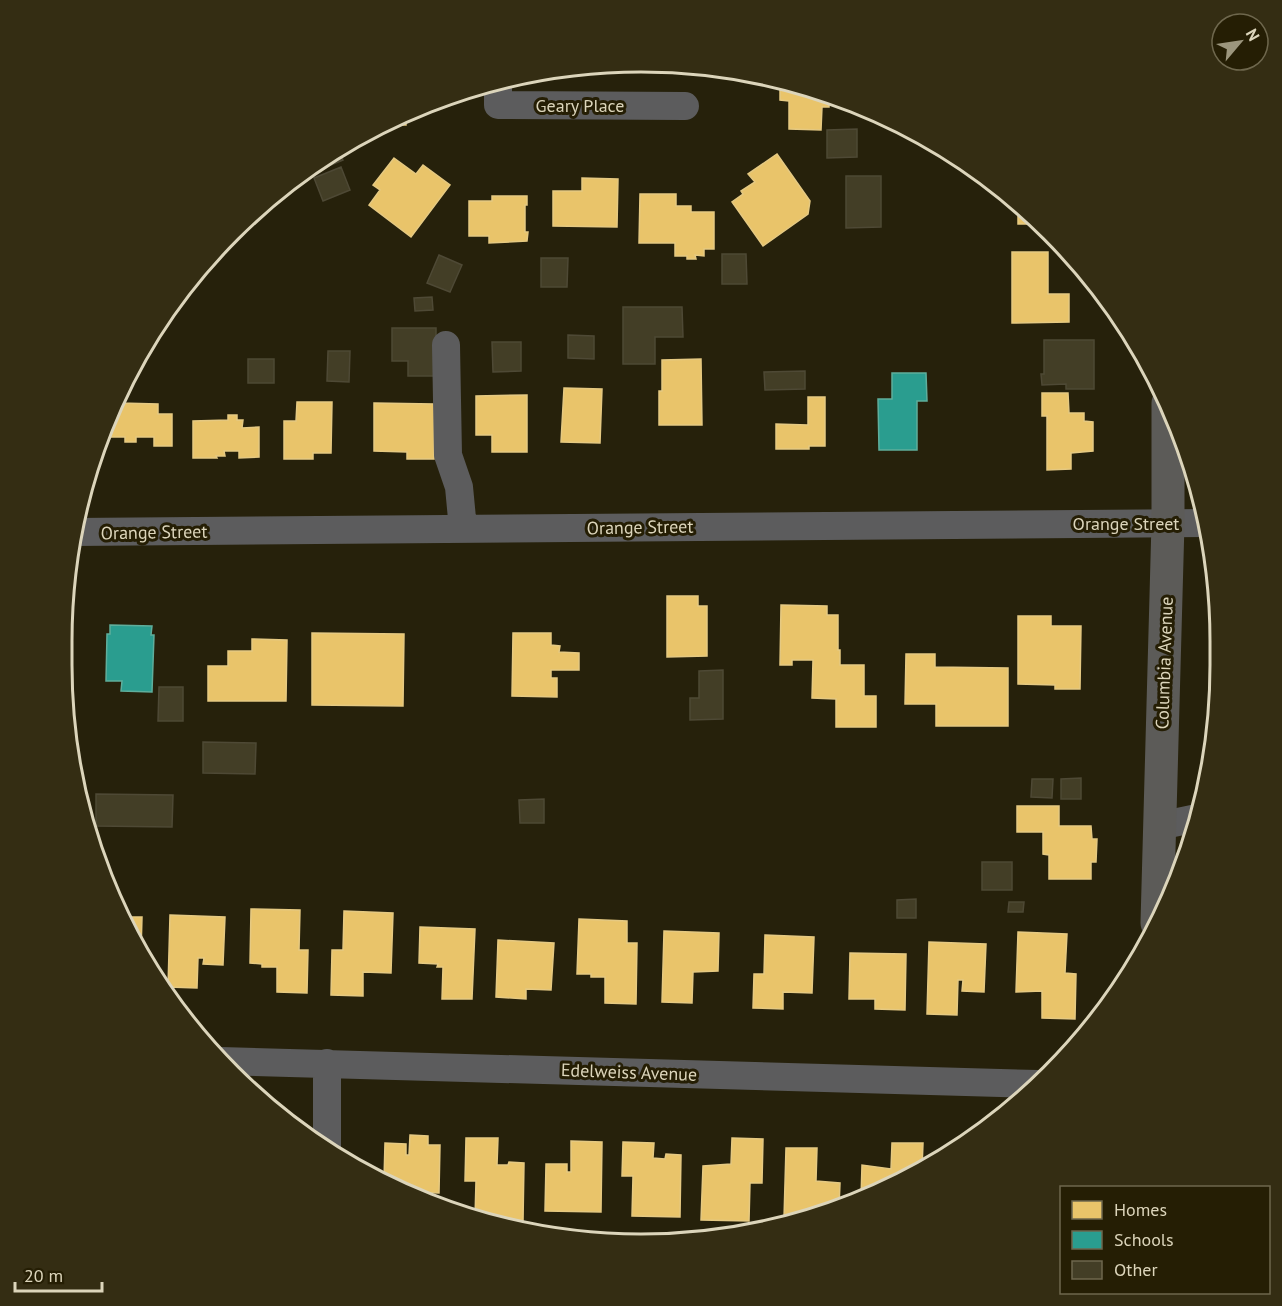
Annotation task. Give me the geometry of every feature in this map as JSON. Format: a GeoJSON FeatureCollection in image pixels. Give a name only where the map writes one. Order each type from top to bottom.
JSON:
{"type":"FeatureCollection","features":[{"type":"Feature","properties":{"kind":"main road","name":"Columbia Avenue"},"geometry":{"type":"LineString","coordinates":[[1157,903],[1168,523],[1168,426]]}},
{"type":"Feature","properties":{"kind":"street","name":"Geary Place"},"geometry":{"type":"LineString","coordinates":[[498,90],[498,105],[685,106]]}},
{"type":"Feature","properties":{"kind":"street"},"geometry":{"type":"LineString","coordinates":[[446,345],[448,455],[459,488],[463,529]]}},
{"type":"Feature","properties":{"kind":"street","name":"Orange Street"},"geometry":{"type":"LineString","coordinates":[[83,532],[1197,523]]}},
{"type":"Feature","properties":{"kind":"street"},"geometry":{"type":"LineString","coordinates":[[1159,826],[1189,820]]}},
{"type":"Feature","properties":{"kind":"street","name":"Edelweiss Avenue"},"geometry":{"type":"LineString","coordinates":[[233,1061],[1026,1084]]}},
{"type":"Feature","properties":{"kind":"street"},"geometry":{"type":"LineString","coordinates":[[327,1063],[327,1139]]}},
{"type":"Feature","properties":{"kind":"building: Homes"},"geometry":{"type":"Polygon","coordinates":[[[780,89],[829,104],[829,107],[822,107],[821,130],[789,129],[789,101],[780,100],[780,89]]]}},
{"type":"Feature","properties":{"kind":"building: Homes"},"geometry":{"type":"Polygon","coordinates":[[[777,154],[810,201],[808,214],[763,246],[732,202],[743,194],[741,191],[755,182],[748,174],[777,154]]]}},
{"type":"Feature","properties":{"kind":"building: Homes"},"geometry":{"type":"Polygon","coordinates":[[[394,158],[416,174],[423,165],[450,185],[411,237],[369,205],[380,190],[373,185],[394,158]]]}},
{"type":"Feature","properties":{"kind":"building: Homes"},"geometry":{"type":"Polygon","coordinates":[[[582,178],[618,179],[617,227],[553,226],[553,191],[582,191],[582,178]]]}},
{"type":"Feature","properties":{"kind":"building: Homes"},"geometry":{"type":"Polygon","coordinates":[[[640,194],[676,194],[676,206],[691,206],[691,212],[714,212],[714,249],[704,249],[704,256],[695,255],[696,259],[687,259],[687,256],[675,256],[675,243],[639,243],[640,194]]]}},
{"type":"Feature","properties":{"kind":"building: Homes"},"geometry":{"type":"Polygon","coordinates":[[[492,196],[527,196],[525,232],[528,232],[527,241],[489,243],[489,236],[469,236],[469,201],[492,201],[492,196]]]}},
{"type":"Feature","properties":{"kind":"building: Homes"},"geometry":{"type":"Polygon","coordinates":[[[1018,215],[1027,224],[1018,224],[1018,215]]]}},
{"type":"Feature","properties":{"kind":"building: Homes"},"geometry":{"type":"Polygon","coordinates":[[[1012,252],[1048,252],[1048,294],[1069,294],[1069,322],[1012,323],[1012,252]]]}},
{"type":"Feature","properties":{"kind":"building: Homes"},"geometry":{"type":"Polygon","coordinates":[[[701,359],[702,425],[659,425],[662,360],[701,359]]]}},
{"type":"Feature","properties":{"kind":"building: Homes"},"geometry":{"type":"Polygon","coordinates":[[[564,388],[602,389],[600,443],[561,442],[564,388]]]}},
{"type":"Feature","properties":{"kind":"building: Homes"},"geometry":{"type":"Polygon","coordinates":[[[1042,393],[1068,393],[1069,413],[1084,413],[1084,421],[1093,422],[1093,451],[1071,453],[1071,469],[1047,470],[1047,416],[1042,416],[1042,393]]]}},
{"type":"Feature","properties":{"kind":"building: Homes"},"geometry":{"type":"Polygon","coordinates":[[[527,395],[527,452],[492,452],[492,435],[476,435],[476,396],[527,395]]]}},
{"type":"Feature","properties":{"kind":"building: Homes"},"geometry":{"type":"Polygon","coordinates":[[[808,397],[825,397],[825,446],[809,446],[809,449],[776,449],[776,424],[808,425],[808,397]]]}},
{"type":"Feature","properties":{"kind":"building: Homes"},"geometry":{"type":"Polygon","coordinates":[[[297,402],[332,402],[331,453],[313,453],[313,459],[284,459],[284,421],[296,421],[297,402]]]}},
{"type":"Feature","properties":{"kind":"building: Homes"},"geometry":{"type":"Polygon","coordinates":[[[124,403],[158,404],[158,414],[172,414],[172,446],[154,446],[154,437],[136,437],[136,442],[125,442],[125,437],[110,437],[124,403]]]}},
{"type":"Feature","properties":{"kind":"building: Homes"},"geometry":{"type":"Polygon","coordinates":[[[374,403],[434,404],[434,459],[407,459],[407,452],[374,451],[374,403]]]}},
{"type":"Feature","properties":{"kind":"building: Homes"},"geometry":{"type":"Polygon","coordinates":[[[228,415],[237,415],[237,420],[243,420],[242,428],[259,427],[259,457],[239,458],[239,451],[224,451],[225,456],[216,456],[217,458],[193,458],[193,421],[228,420],[228,415]]]}},
{"type":"Feature","properties":{"kind":"building: Homes"},"geometry":{"type":"Polygon","coordinates":[[[667,596],[698,596],[698,606],[707,606],[707,656],[667,657],[667,596]]]}},
{"type":"Feature","properties":{"kind":"building: Homes"},"geometry":{"type":"Polygon","coordinates":[[[781,605],[827,606],[827,615],[838,615],[840,665],[864,665],[864,696],[876,696],[876,727],[836,727],[836,699],[812,698],[813,660],[792,660],[792,665],[780,665],[781,605]]]}},
{"type":"Feature","properties":{"kind":"building: Homes"},"geometry":{"type":"Polygon","coordinates":[[[1018,616],[1051,616],[1051,626],[1081,626],[1080,689],[1055,689],[1055,685],[1018,684],[1018,616]]]}},
{"type":"Feature","properties":{"kind":"building: Homes"},"geometry":{"type":"Polygon","coordinates":[[[312,633],[404,634],[403,706],[312,705],[312,633]]]}},
{"type":"Feature","properties":{"kind":"building: Homes"},"geometry":{"type":"Polygon","coordinates":[[[513,633],[551,633],[551,645],[560,646],[559,652],[579,653],[579,670],[551,670],[551,678],[557,678],[557,697],[512,696],[513,633]]]}},
{"type":"Feature","properties":{"kind":"building: Homes"},"geometry":{"type":"Polygon","coordinates":[[[252,639],[287,640],[286,701],[208,701],[208,666],[228,666],[228,651],[252,651],[252,639]]]}},
{"type":"Feature","properties":{"kind":"building: Homes"},"geometry":{"type":"Polygon","coordinates":[[[906,654],[935,654],[935,667],[1008,668],[1008,726],[936,726],[936,704],[905,704],[906,654]]]}},
{"type":"Feature","properties":{"kind":"building: Homes"},"geometry":{"type":"Polygon","coordinates":[[[1017,806],[1059,806],[1059,826],[1091,826],[1092,839],[1097,839],[1096,862],[1091,862],[1091,879],[1049,879],[1049,855],[1043,854],[1043,832],[1017,832],[1017,806]]]}},
{"type":"Feature","properties":{"kind":"building: Homes"},"geometry":{"type":"Polygon","coordinates":[[[251,909],[300,910],[299,950],[308,950],[307,993],[277,992],[277,967],[262,967],[262,964],[250,963],[251,909]]]}},
{"type":"Feature","properties":{"kind":"building: Homes"},"geometry":{"type":"Polygon","coordinates":[[[344,911],[393,913],[391,973],[363,972],[363,996],[331,995],[332,950],[343,950],[344,911]]]}},
{"type":"Feature","properties":{"kind":"building: Homes"},"geometry":{"type":"Polygon","coordinates":[[[170,915],[225,917],[223,965],[203,964],[204,958],[198,958],[197,988],[173,987],[168,981],[170,915]]]}},
{"type":"Feature","properties":{"kind":"building: Homes"},"geometry":{"type":"Polygon","coordinates":[[[131,917],[142,917],[141,937],[131,917]]]}},
{"type":"Feature","properties":{"kind":"building: Homes"},"geometry":{"type":"Polygon","coordinates":[[[579,919],[627,921],[627,943],[637,943],[636,1004],[605,1003],[605,977],[577,974],[579,919]]]}},
{"type":"Feature","properties":{"kind":"building: Homes"},"geometry":{"type":"Polygon","coordinates":[[[420,927],[475,929],[472,999],[442,999],[443,967],[437,967],[438,964],[419,963],[420,927]]]}},
{"type":"Feature","properties":{"kind":"building: Homes"},"geometry":{"type":"Polygon","coordinates":[[[664,931],[719,933],[718,971],[693,972],[692,1003],[662,1002],[664,931]]]}},
{"type":"Feature","properties":{"kind":"building: Homes"},"geometry":{"type":"Polygon","coordinates":[[[1018,932],[1067,934],[1065,973],[1076,974],[1075,1019],[1042,1018],[1042,991],[1016,992],[1018,932]]]}},
{"type":"Feature","properties":{"kind":"building: Homes"},"geometry":{"type":"Polygon","coordinates":[[[765,935],[814,937],[812,993],[783,992],[783,1009],[753,1008],[754,974],[764,974],[765,935]]]}},
{"type":"Feature","properties":{"kind":"building: Homes"},"geometry":{"type":"Polygon","coordinates":[[[498,940],[554,943],[551,990],[526,989],[526,999],[496,997],[498,940]]]}},
{"type":"Feature","properties":{"kind":"building: Homes"},"geometry":{"type":"Polygon","coordinates":[[[929,942],[986,944],[984,992],[962,991],[963,980],[958,980],[957,1015],[927,1014],[929,942]]]}},
{"type":"Feature","properties":{"kind":"building: Homes"},"geometry":{"type":"Polygon","coordinates":[[[850,953],[906,954],[905,1010],[875,1009],[875,999],[849,999],[850,953]]]}},
{"type":"Feature","properties":{"kind":"building: Homes"},"geometry":{"type":"Polygon","coordinates":[[[410,1135],[428,1136],[428,1145],[440,1145],[439,1193],[423,1191],[384,1173],[385,1143],[406,1144],[406,1155],[409,1155],[410,1135]]]}},
{"type":"Feature","properties":{"kind":"building: Homes"},"geometry":{"type":"Polygon","coordinates":[[[466,1138],[498,1138],[497,1165],[508,1165],[509,1162],[524,1163],[523,1221],[475,1209],[476,1181],[465,1181],[466,1138]]]}},
{"type":"Feature","properties":{"kind":"building: Homes"},"geometry":{"type":"Polygon","coordinates":[[[732,1138],[763,1139],[762,1183],[750,1183],[749,1221],[701,1220],[703,1166],[731,1164],[732,1138]]]}},
{"type":"Feature","properties":{"kind":"building: Homes"},"geometry":{"type":"Polygon","coordinates":[[[571,1141],[602,1142],[601,1212],[545,1211],[546,1164],[567,1164],[567,1172],[571,1172],[571,1141]]]}},
{"type":"Feature","properties":{"kind":"building: Homes"},"geometry":{"type":"Polygon","coordinates":[[[623,1142],[654,1143],[653,1158],[665,1159],[666,1154],[681,1155],[680,1217],[632,1216],[633,1176],[622,1176],[623,1142]]]}},
{"type":"Feature","properties":{"kind":"building: Homes"},"geometry":{"type":"Polygon","coordinates":[[[892,1143],[923,1143],[922,1160],[861,1190],[862,1165],[891,1169],[892,1143]]]}},
{"type":"Feature","properties":{"kind":"building: Homes"},"geometry":{"type":"Polygon","coordinates":[[[786,1148],[817,1148],[816,1181],[840,1183],[839,1198],[784,1216],[786,1148]]]}},
{"type":"Feature","properties":{"kind":"building: Schools"},"geometry":{"type":"Polygon","coordinates":[[[892,373],[926,373],[927,401],[917,401],[917,450],[879,450],[878,399],[892,399],[892,373]]]}},
{"type":"Feature","properties":{"kind":"building: Schools"},"geometry":{"type":"Polygon","coordinates":[[[110,625],[152,626],[151,635],[154,635],[152,692],[121,691],[122,681],[106,681],[107,634],[110,634],[110,625]]]}},
{"type":"Feature","properties":{"kind":"building: Other"},"geometry":{"type":"Polygon","coordinates":[[[857,129],[857,157],[827,158],[827,130],[857,129]]]}},
{"type":"Feature","properties":{"kind":"building: Other"},"geometry":{"type":"Polygon","coordinates":[[[342,157],[343,160],[328,166],[342,157]]]}},
{"type":"Feature","properties":{"kind":"building: Other"},"geometry":{"type":"Polygon","coordinates":[[[341,167],[350,190],[323,201],[314,178],[341,167]]]}},
{"type":"Feature","properties":{"kind":"building: Other"},"geometry":{"type":"Polygon","coordinates":[[[846,176],[881,176],[881,227],[846,228],[846,176]]]}},
{"type":"Feature","properties":{"kind":"building: Other"},"geometry":{"type":"Polygon","coordinates":[[[722,254],[746,254],[747,284],[722,284],[722,254]]]}},
{"type":"Feature","properties":{"kind":"building: Other"},"geometry":{"type":"Polygon","coordinates":[[[439,255],[462,265],[450,292],[427,283],[439,255]]]}},
{"type":"Feature","properties":{"kind":"building: Other"},"geometry":{"type":"Polygon","coordinates":[[[541,258],[568,258],[567,287],[541,287],[541,258]]]}},
{"type":"Feature","properties":{"kind":"building: Other"},"geometry":{"type":"Polygon","coordinates":[[[432,297],[433,310],[415,311],[414,298],[432,297]]]}},
{"type":"Feature","properties":{"kind":"building: Other"},"geometry":{"type":"Polygon","coordinates":[[[623,307],[682,307],[683,337],[655,337],[655,364],[623,364],[623,307]]]}},
{"type":"Feature","properties":{"kind":"building: Other"},"geometry":{"type":"Polygon","coordinates":[[[392,328],[436,328],[436,376],[408,376],[408,361],[392,361],[392,328]]]}},
{"type":"Feature","properties":{"kind":"building: Other"},"geometry":{"type":"Polygon","coordinates":[[[568,335],[594,336],[594,359],[568,358],[568,335]]]}},
{"type":"Feature","properties":{"kind":"building: Other"},"geometry":{"type":"Polygon","coordinates":[[[1044,340],[1094,340],[1094,389],[1066,389],[1066,384],[1042,385],[1044,340]]]}},
{"type":"Feature","properties":{"kind":"building: Other"},"geometry":{"type":"Polygon","coordinates":[[[492,342],[521,342],[521,371],[493,372],[492,342]]]}},
{"type":"Feature","properties":{"kind":"building: Other"},"geometry":{"type":"Polygon","coordinates":[[[328,351],[350,351],[349,382],[327,381],[328,351]]]}},
{"type":"Feature","properties":{"kind":"building: Other"},"geometry":{"type":"Polygon","coordinates":[[[248,359],[274,359],[274,383],[248,383],[248,359]]]}},
{"type":"Feature","properties":{"kind":"building: Other"},"geometry":{"type":"Polygon","coordinates":[[[805,371],[805,389],[765,390],[764,372],[805,371]]]}},
{"type":"Feature","properties":{"kind":"building: Other"},"geometry":{"type":"Polygon","coordinates":[[[723,670],[723,719],[690,720],[690,698],[699,698],[699,671],[723,670]]]}},
{"type":"Feature","properties":{"kind":"building: Other"},"geometry":{"type":"Polygon","coordinates":[[[159,687],[183,687],[183,721],[158,721],[159,687]]]}},
{"type":"Feature","properties":{"kind":"building: Other"},"geometry":{"type":"Polygon","coordinates":[[[203,742],[256,743],[255,774],[203,773],[203,742]]]}},
{"type":"Feature","properties":{"kind":"building: Other"},"geometry":{"type":"Polygon","coordinates":[[[1081,778],[1081,799],[1061,799],[1061,779],[1081,778]]]}},
{"type":"Feature","properties":{"kind":"building: Other"},"geometry":{"type":"Polygon","coordinates":[[[1032,779],[1053,779],[1052,798],[1031,797],[1032,779]]]}},
{"type":"Feature","properties":{"kind":"building: Other"},"geometry":{"type":"Polygon","coordinates":[[[96,794],[173,795],[172,827],[96,826],[96,794]]]}},
{"type":"Feature","properties":{"kind":"building: Other"},"geometry":{"type":"Polygon","coordinates":[[[544,799],[544,823],[520,823],[519,800],[544,799]]]}},
{"type":"Feature","properties":{"kind":"building: Other"},"geometry":{"type":"Polygon","coordinates":[[[982,862],[1012,862],[1012,890],[982,890],[982,862]]]}},
{"type":"Feature","properties":{"kind":"building: Other"},"geometry":{"type":"Polygon","coordinates":[[[916,899],[916,918],[897,918],[897,900],[916,899]]]}},
{"type":"Feature","properties":{"kind":"building: Other"},"geometry":{"type":"Polygon","coordinates":[[[1009,902],[1024,902],[1023,912],[1008,912],[1009,902]]]}}]}
